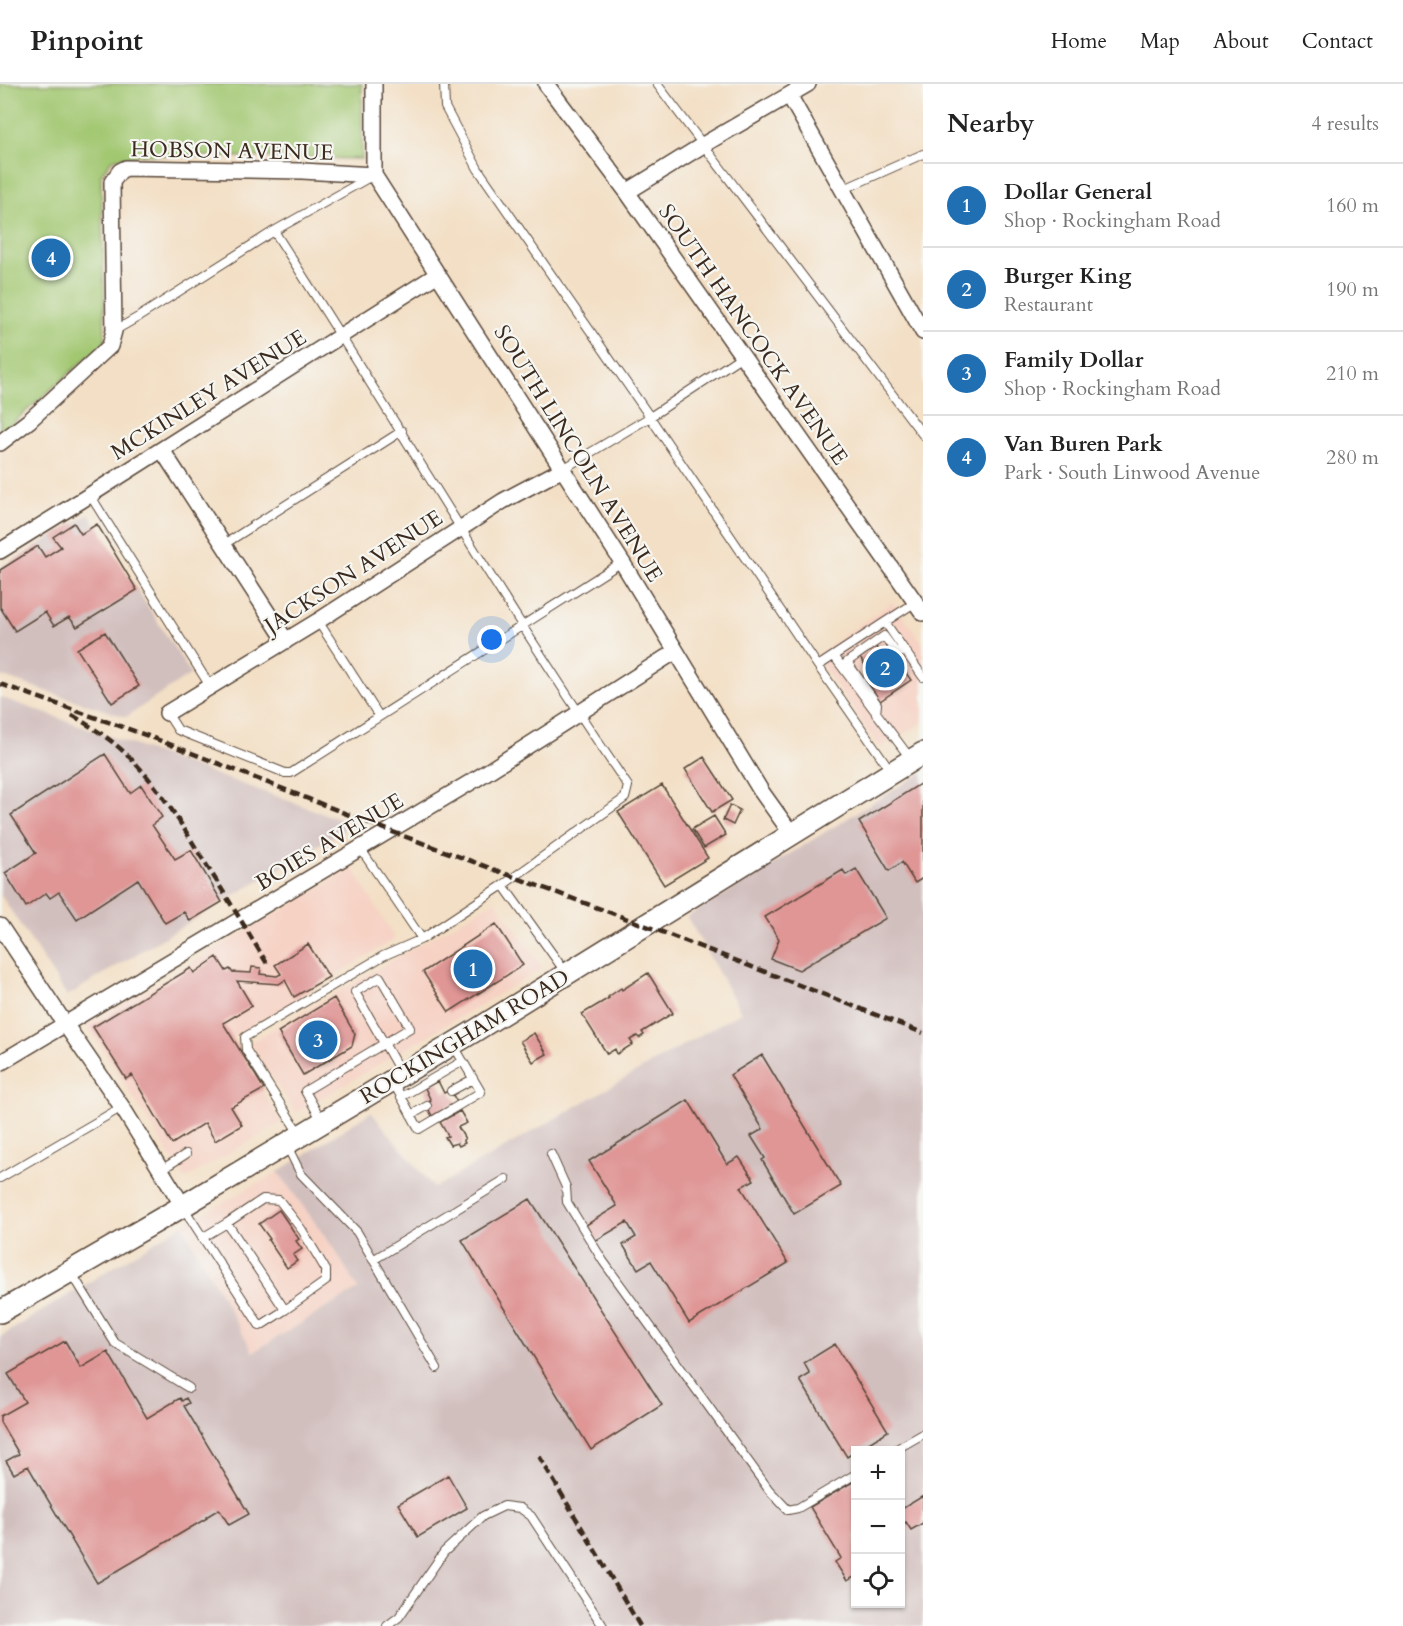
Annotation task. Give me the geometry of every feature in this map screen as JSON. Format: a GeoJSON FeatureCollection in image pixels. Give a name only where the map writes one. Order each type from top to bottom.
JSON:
{"type":"FeatureCollection","features":[{"type":"Feature","properties":{"kind":"street"},"geometry":{"type":"LineString","coordinates":[[374,84],[374,175]]}},
{"type":"Feature","properties":{"kind":"street","name":"SOUTH HANCOCK AVENUE"},"geometry":{"type":"LineString","coordinates":[[546,84],[627,192],[919,607]]}},
{"type":"Feature","properties":{"kind":"street"},"geometry":{"type":"LineString","coordinates":[[627,192],[808,84]]}},
{"type":"Feature","properties":{"kind":"street"},"geometry":{"type":"LineString","coordinates":[[789,95],[923,332]]}},
{"type":"Feature","properties":{"kind":"street","name":"HOBSON AVENUE"},"geometry":{"type":"LineString","coordinates":[[114,331],[112,182],[120,171],[126,168],[302,171],[374,175]]}},
{"type":"Feature","properties":{"kind":"street","name":"SOUTH LINCOLN AVENUE"},"geometry":{"type":"LineString","coordinates":[[374,175],[622,562],[761,791],[791,833]]}},
{"type":"Feature","properties":{"kind":"street","name":"MCKINLEY AVENUE"},"geometry":{"type":"LineString","coordinates":[[0,550],[438,274]]}},
{"type":"Feature","properties":{"kind":"street"},"geometry":{"type":"LineString","coordinates":[[0,443],[30,420],[110,346],[114,331]]}},
{"type":"Feature","properties":{"kind":"street"},"geometry":{"type":"LineString","coordinates":[[162,450],[286,641]]}},
{"type":"Feature","properties":{"kind":"street","name":"JACKSON AVENUE"},"geometry":{"type":"LineString","coordinates":[[167,713],[318,621],[503,501],[563,469]]}},
{"type":"Feature","properties":{"kind":"street","name":"BOIES AVENUE"},"geometry":{"type":"LineString","coordinates":[[0,1063],[476,780],[676,651]]}},
{"type":"Feature","properties":{"kind":"street","name":"ROCKINGHAM ROAD"},"geometry":{"type":"LineString","coordinates":[[0,1312],[323,1122],[458,1053],[567,974],[917,756]]}},
{"type":"Feature","properties":{"kind":"street"},"geometry":{"type":"LineString","coordinates":[[0,926],[64,1024],[123,1107],[183,1206]]}},
{"type":"Feature","properties":{"kind":"lane"},"geometry":{"type":"LineString","coordinates":[[444,84],[445,107],[478,169],[892,772]]}},
{"type":"Feature","properties":{"kind":"lane"},"geometry":{"type":"LineString","coordinates":[[657,84],[923,435]]}},
{"type":"Feature","properties":{"kind":"lane"},"geometry":{"type":"LineString","coordinates":[[842,190],[923,154]]}},
{"type":"Feature","properties":{"kind":"lane"},"geometry":{"type":"LineString","coordinates":[[114,331],[274,231],[374,175]]}},
{"type":"Feature","properties":{"kind":"lane"},"geometry":{"type":"LineString","coordinates":[[274,231],[342,335],[579,714],[628,786],[625,798],[503,885],[422,939],[383,956],[245,1037],[246,1050],[293,1139],[301,1174],[357,1232],[437,1368]]}},
{"type":"Feature","properties":{"kind":"lane"},"geometry":{"type":"LineString","coordinates":[[563,469],[650,417],[742,356]]}},
{"type":"Feature","properties":{"kind":"lane"},"geometry":{"type":"LineString","coordinates":[[224,545],[402,431]]}},
{"type":"Feature","properties":{"kind":"lane"},"geometry":{"type":"LineString","coordinates":[[90,495],[210,686]]}},
{"type":"Feature","properties":{"kind":"lane"},"geometry":{"type":"LineString","coordinates":[[167,713],[178,730],[285,772],[291,772],[622,562]]}},
{"type":"Feature","properties":{"kind":"lane"},"geometry":{"type":"LineString","coordinates":[[818,666],[885,622],[919,607]]}},
{"type":"Feature","properties":{"kind":"lane"},"geometry":{"type":"LineString","coordinates":[[318,621],[379,717]]}},
{"type":"Feature","properties":{"kind":"lane"},"geometry":{"type":"LineString","coordinates":[[885,622],[923,677]]}},
{"type":"Feature","properties":{"kind":"lane"},"geometry":{"type":"LineString","coordinates":[[876,714],[877,704],[847,662],[884,636],[895,651],[907,653]]}},
{"type":"Feature","properties":{"kind":"lane"},"geometry":{"type":"LineString","coordinates":[[834,656],[876,714],[917,756]]}},
{"type":"Feature","properties":{"kind":"lane"},"geometry":{"type":"LineString","coordinates":[[360,848],[422,939]]}},
{"type":"Feature","properties":{"kind":"lane"},"geometry":{"type":"LineString","coordinates":[[503,885],[567,974]]}},
{"type":"Feature","properties":{"kind":"lane"},"geometry":{"type":"LineString","coordinates":[[323,1122],[305,1092],[385,1043],[410,1028],[381,977],[355,992],[385,1043],[398,1084],[419,1129],[481,1092],[458,1053]]}},
{"type":"Feature","properties":{"kind":"lane"},"geometry":{"type":"LineString","coordinates":[[451,1092],[473,1078]]}},
{"type":"Feature","properties":{"kind":"lane"},"geometry":{"type":"LineString","coordinates":[[411,1115],[427,1106]]}},
{"type":"Feature","properties":{"kind":"lane"},"geometry":{"type":"LineString","coordinates":[[0,1178],[123,1107]]}},
{"type":"Feature","properties":{"kind":"lane"},"geometry":{"type":"LineString","coordinates":[[161,1170],[186,1154]]}},
{"type":"Feature","properties":{"kind":"lane"},"geometry":{"type":"LineString","coordinates":[[551,1155],[566,1187],[567,1202],[603,1261],[769,1490],[788,1510],[798,1508],[851,1476]]}},
{"type":"Feature","properties":{"kind":"lane"},"geometry":{"type":"LineString","coordinates":[[373,1260],[506,1179]]}},
{"type":"Feature","properties":{"kind":"lane"},"geometry":{"type":"LineString","coordinates":[[183,1206],[202,1238],[260,1326],[326,1281],[326,1270],[302,1230],[279,1200],[263,1199],[202,1238]]}},
{"type":"Feature","properties":{"kind":"lane"},"geometry":{"type":"LineString","coordinates":[[227,1223],[285,1310]]}},
{"type":"Feature","properties":{"kind":"lane"},"geometry":{"type":"LineString","coordinates":[[70,1270],[115,1343],[189,1388]]}},
{"type":"Feature","properties":{"kind":"lane"},"geometry":{"type":"LineString","coordinates":[[902,1446],[923,1434]]}},
{"type":"Feature","properties":{"kind":"lane"},"geometry":{"type":"LineString","coordinates":[[387,1626],[399,1617],[444,1552],[483,1516],[504,1506],[520,1508],[531,1516],[603,1626]]}},
{"type":"Feature","properties":{"kind":"shaded area"},"geometry":{"type":"Polygon","coordinates":[[[89,514],[191,674],[126,717],[0,676],[0,568],[89,514]]]}},
{"type":"Feature","properties":{"kind":"shaded area"},"geometry":{"type":"Polygon","coordinates":[[[892,602],[923,644],[923,722],[879,748],[816,656],[892,602]]]}},
{"type":"Feature","properties":{"kind":"shaded area"},"geometry":{"type":"Polygon","coordinates":[[[0,697],[353,824],[67,996],[0,894],[0,697]]]}},
{"type":"Feature","properties":{"kind":"shaded area"},"geometry":{"type":"Polygon","coordinates":[[[923,772],[923,1626],[0,1626],[0,1337],[182,1225],[253,1352],[358,1289],[335,1250],[278,1172],[371,1112],[434,1188],[741,1012],[687,917],[923,772]]]}},
{"type":"Feature","properties":{"kind":"shaded area"},"geometry":{"type":"Polygon","coordinates":[[[353,868],[395,939],[233,1038],[281,1123],[185,1179],[87,1025],[353,868]]]}},
{"type":"Feature","properties":{"kind":"shaded area"},"geometry":{"type":"Polygon","coordinates":[[[495,901],[543,968],[296,1113],[249,1043],[495,901]]]}},
{"type":"Feature","properties":{"kind":"shaded area"},"geometry":{"type":"Polygon","coordinates":[[[278,1172],[335,1250],[359,1288],[253,1352],[182,1225],[278,1172]]]}},
{"type":"Feature","properties":{"kind":"green space"},"geometry":{"type":"Polygon","coordinates":[[[0,84],[362,84],[362,159],[142,155],[113,159],[101,174],[105,342],[0,434],[0,84]]]}},
{"type":"Feature","properties":{"kind":"building"},"geometry":{"type":"Polygon","coordinates":[[[74,523],[81,534],[97,524],[137,590],[77,627],[69,617],[54,626],[45,612],[15,631],[0,607],[0,570],[38,546],[45,557],[61,547],[53,537],[74,523]]]}},
{"type":"Feature","properties":{"kind":"building"},"geometry":{"type":"Polygon","coordinates":[[[105,632],[139,686],[112,703],[77,649],[105,632]]]}},
{"type":"Feature","properties":{"kind":"building"},"geometry":{"type":"Polygon","coordinates":[[[876,647],[885,660],[893,655],[911,680],[880,701],[866,680],[873,676],[860,658],[876,647]]]}},
{"type":"Feature","properties":{"kind":"building"},"geometry":{"type":"Polygon","coordinates":[[[105,754],[130,793],[141,785],[162,817],[152,825],[175,859],[191,850],[222,902],[190,921],[184,912],[165,923],[138,879],[77,919],[59,892],[50,898],[46,893],[26,907],[5,873],[36,853],[11,815],[105,754]]]}},
{"type":"Feature","properties":{"kind":"building"},"geometry":{"type":"Polygon","coordinates":[[[704,757],[732,800],[712,812],[685,769],[704,757]]]}},
{"type":"Feature","properties":{"kind":"building"},"geometry":{"type":"Polygon","coordinates":[[[923,782],[923,878],[915,883],[902,862],[889,871],[859,822],[923,782]]]}},
{"type":"Feature","properties":{"kind":"building"},"geometry":{"type":"Polygon","coordinates":[[[662,785],[708,858],[664,885],[618,812],[662,785]]]}},
{"type":"Feature","properties":{"kind":"building"},"geometry":{"type":"Polygon","coordinates":[[[730,805],[740,810],[733,825],[723,820],[730,805]]]}},
{"type":"Feature","properties":{"kind":"building"},"geometry":{"type":"Polygon","coordinates":[[[714,816],[726,835],[704,848],[692,829],[714,816]]]}},
{"type":"Feature","properties":{"kind":"building"},"geometry":{"type":"Polygon","coordinates":[[[856,869],[886,918],[799,970],[771,959],[779,939],[765,917],[843,870],[846,875],[856,869]]]}},
{"type":"Feature","properties":{"kind":"building"},"geometry":{"type":"Polygon","coordinates":[[[496,924],[523,965],[449,1012],[423,972],[496,924]]]}},
{"type":"Feature","properties":{"kind":"building"},"geometry":{"type":"Polygon","coordinates":[[[308,944],[329,977],[294,997],[285,980],[279,984],[237,981],[252,1006],[223,1023],[264,1089],[231,1107],[242,1125],[215,1141],[205,1123],[172,1144],[132,1075],[126,1079],[93,1027],[191,968],[194,973],[217,957],[226,971],[230,969],[232,972],[251,973],[252,967],[261,968],[260,974],[277,976],[281,974],[275,965],[308,944]]]}},
{"type":"Feature","properties":{"kind":"building"},"geometry":{"type":"Polygon","coordinates":[[[648,973],[673,1013],[642,1032],[644,1035],[630,1040],[633,1044],[617,1054],[615,1049],[607,1054],[582,1014],[648,973]]]}},
{"type":"Feature","properties":{"kind":"building"},"geometry":{"type":"Polygon","coordinates":[[[334,998],[355,1034],[352,1046],[303,1075],[278,1032],[334,998]]]}},
{"type":"Feature","properties":{"kind":"building"},"geometry":{"type":"Polygon","coordinates":[[[534,1033],[547,1054],[533,1062],[520,1041],[534,1033]]]}},
{"type":"Feature","properties":{"kind":"building"},"geometry":{"type":"Polygon","coordinates":[[[762,1055],[841,1186],[794,1214],[762,1160],[765,1158],[751,1136],[763,1129],[730,1075],[762,1055]]]}},
{"type":"Feature","properties":{"kind":"building"},"geometry":{"type":"Polygon","coordinates":[[[438,1081],[444,1093],[450,1090],[457,1102],[432,1116],[426,1104],[431,1101],[425,1088],[438,1081]]]}},
{"type":"Feature","properties":{"kind":"building"},"geometry":{"type":"Polygon","coordinates":[[[688,1100],[727,1164],[739,1157],[754,1180],[741,1187],[788,1263],[689,1323],[651,1261],[638,1269],[623,1245],[636,1237],[627,1222],[595,1241],[586,1225],[617,1206],[589,1161],[688,1100]]]}},
{"type":"Feature","properties":{"kind":"building"},"geometry":{"type":"Polygon","coordinates":[[[460,1111],[467,1123],[458,1127],[465,1143],[459,1146],[457,1143],[450,1145],[440,1122],[460,1111]]]}},
{"type":"Feature","properties":{"kind":"building"},"geometry":{"type":"Polygon","coordinates":[[[530,1199],[662,1405],[591,1450],[462,1240],[530,1199]]]}},
{"type":"Feature","properties":{"kind":"building"},"geometry":{"type":"Polygon","coordinates":[[[279,1210],[299,1239],[296,1241],[302,1249],[293,1255],[297,1261],[287,1268],[259,1224],[279,1210]]]}},
{"type":"Feature","properties":{"kind":"building"},"geometry":{"type":"Polygon","coordinates":[[[65,1341],[81,1368],[108,1352],[147,1418],[180,1398],[182,1401],[186,1398],[189,1403],[184,1406],[249,1514],[229,1525],[219,1509],[97,1583],[28,1466],[14,1474],[6,1461],[19,1454],[0,1422],[0,1416],[25,1402],[8,1374],[65,1341]]]}},
{"type":"Feature","properties":{"kind":"building"},"geometry":{"type":"Polygon","coordinates":[[[835,1344],[888,1431],[864,1446],[851,1446],[851,1454],[847,1457],[800,1380],[810,1374],[804,1363],[835,1344]]]}},
{"type":"Feature","properties":{"kind":"building"},"geometry":{"type":"Polygon","coordinates":[[[448,1475],[467,1508],[418,1537],[398,1504],[448,1475]]]}},
{"type":"Feature","properties":{"kind":"building"},"geometry":{"type":"Polygon","coordinates":[[[851,1483],[851,1579],[847,1581],[835,1562],[841,1558],[810,1507],[851,1483]]]}},
{"type":"Feature","properties":{"kind":"building"},"geometry":{"type":"Polygon","coordinates":[[[923,1496],[923,1523],[911,1530],[905,1522],[905,1507],[923,1496]]]}},
{"type":"Feature","properties":{"kind":"railway"},"geometry":{"type":"LineString","coordinates":[[0,684],[151,737],[390,831],[644,925],[923,1033]]}},
{"type":"Feature","properties":{"kind":"railway"},"geometry":{"type":"LineString","coordinates":[[72,715],[118,747],[157,789],[185,830],[269,967]]}},
{"type":"Feature","properties":{"kind":"railway"},"geometry":{"type":"LineString","coordinates":[[539,1456],[640,1626]]}},
{"type":"Feature","properties":{"kind":"place","name":"Van Buren Park"},"geometry":{"type":"Point","coordinates":[51,258]}},
{"type":"Feature","properties":{"kind":"place","name":"Burger King"},"geometry":{"type":"Point","coordinates":[885,668]}},
{"type":"Feature","properties":{"kind":"place","name":"Dollar General"},"geometry":{"type":"Point","coordinates":[473,969]}},
{"type":"Feature","properties":{"kind":"place","name":"Family Dollar"},"geometry":{"type":"Point","coordinates":[318,1040]}}]}
